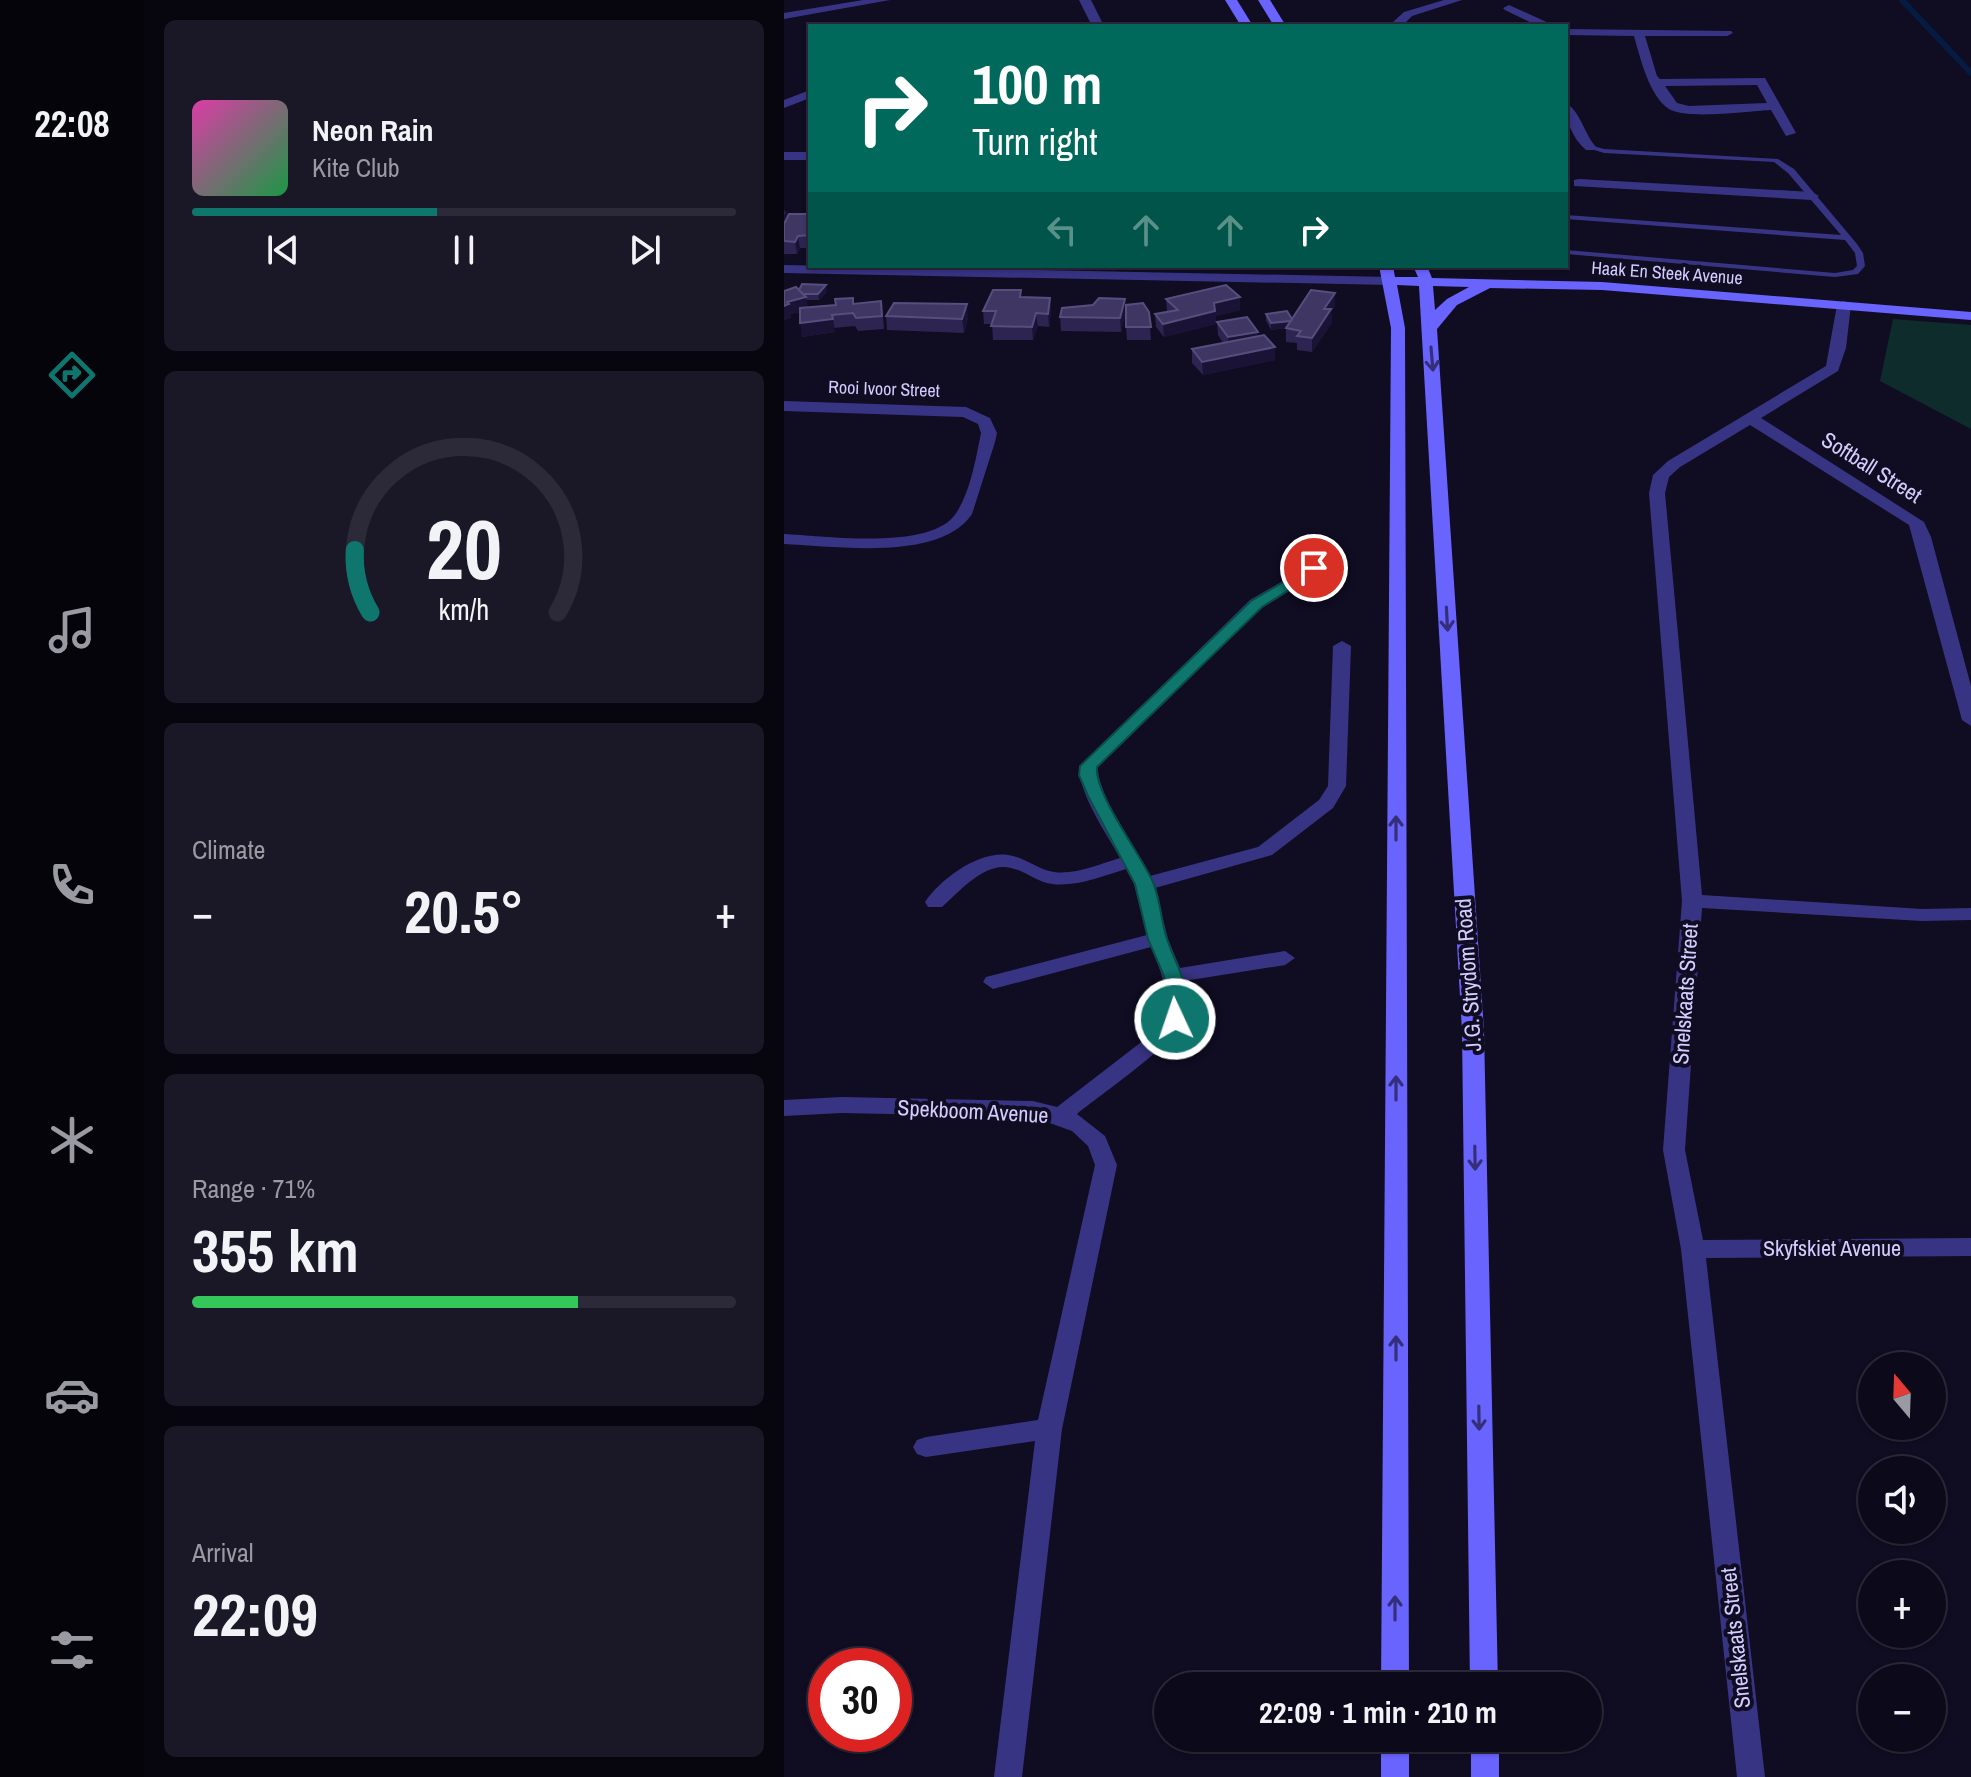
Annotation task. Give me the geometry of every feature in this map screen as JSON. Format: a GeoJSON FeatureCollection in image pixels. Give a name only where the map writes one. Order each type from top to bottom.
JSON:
{"type":"FeatureCollection","features":[{"type":"Feature","properties":{"kind":"street"},"geometry":{"type":"LineString","coordinates":[[784,16],[884,0]]}},
{"type":"Feature","properties":{"kind":"street"},"geometry":{"type":"LineString","coordinates":[[1085,0],[1097,24]]}},
{"type":"Feature","properties":{"kind":"street"},"geometry":{"type":"LineString","coordinates":[[1231,0],[1246,24]]}},
{"type":"Feature","properties":{"kind":"street"},"geometry":{"type":"LineString","coordinates":[[1264,0],[1279,24]]}},
{"type":"Feature","properties":{"kind":"street"},"geometry":{"type":"LineString","coordinates":[[1400,24],[1408,14],[1456,0]]}},
{"type":"Feature","properties":{"kind":"street"},"geometry":{"type":"LineString","coordinates":[[1508,4],[1518,24]]}},
{"type":"Feature","properties":{"kind":"street"},"geometry":{"type":"LineString","coordinates":[[1508,4],[1543,24]]}},
{"type":"Feature","properties":{"kind":"street"},"geometry":{"type":"LineString","coordinates":[[1568,32],[1727,33]]}},
{"type":"Feature","properties":{"kind":"street"},"geometry":{"type":"LineString","coordinates":[[1639,34],[1655,83],[1669,103],[1681,109],[1777,106]]}},
{"type":"Feature","properties":{"kind":"street"},"geometry":{"type":"LineString","coordinates":[[1655,83],[1756,80],[1765,85],[1790,133]]}},
{"type":"Feature","properties":{"kind":"street"},"geometry":{"type":"LineString","coordinates":[[784,104],[808,95]]}},
{"type":"Feature","properties":{"kind":"street"},"geometry":{"type":"LineString","coordinates":[[1568,111],[1584,142],[1590,147]]}},
{"type":"Feature","properties":{"kind":"street"},"geometry":{"type":"LineString","coordinates":[[784,156],[808,156]]}},
{"type":"Feature","properties":{"kind":"street"},"geometry":{"type":"LineString","coordinates":[[1579,183],[1812,196]]}},
{"type":"Feature","properties":{"kind":"street","name":"Haak En Steek Avenue"},"geometry":{"type":"LineString","coordinates":[[784,269],[1423,274],[1498,282],[1628,287],[1971,316]]}},
{"type":"Feature","properties":{"kind":"street"},"geometry":{"type":"LineString","coordinates":[[1389,273],[1398,328],[1395,1672]]}},
{"type":"Feature","properties":{"kind":"street","name":"J.G. Strydom Road"},"geometry":{"type":"LineString","coordinates":[[1423,274],[1430,328],[1464,932],[1473,1031],[1484,1672]]}},
{"type":"Feature","properties":{"kind":"street"},"geometry":{"type":"LineString","coordinates":[[1430,328],[1438,313],[1456,297],[1498,282]]}},
{"type":"Feature","properties":{"kind":"street","name":"Snelskaats Street"},"geometry":{"type":"LineString","coordinates":[[1751,1777],[1693,1249],[1674,1150],[1692,901],[1657,493],[1661,475],[1674,464],[1833,368],[1839,348],[1844,305]]}},
{"type":"Feature","properties":{"kind":"street","name":"Rooi Ivoor Street"},"geometry":{"type":"LineString","coordinates":[[784,406],[966,412],[981,417],[989,433],[963,515],[943,532],[900,541],[784,539]]}},
{"type":"Feature","properties":{"kind":"street","name":"Softball Street"},"geometry":{"type":"LineString","coordinates":[[1751,419],[1916,522],[1923,537],[1971,720]]}},
{"type":"Feature","properties":{"kind":"street"},"geometry":{"type":"LineString","coordinates":[[1061,1116],[1116,1070],[1161,1038],[1175,1019],[1177,1006],[1173,976],[1158,939],[1144,884],[1090,783],[1088,775],[1094,758],[1256,604],[1314,568]]}},
{"type":"Feature","properties":{"kind":"street"},"geometry":{"type":"LineString","coordinates":[[1144,884],[1265,851],[1326,804],[1337,786],[1342,646]]}},
{"type":"Feature","properties":{"kind":"street"},"geometry":{"type":"LineString","coordinates":[[935,902],[968,874],[996,861],[1019,863],[1042,876],[1063,878],[1133,860]]}},
{"type":"Feature","properties":{"kind":"street"},"geometry":{"type":"LineString","coordinates":[[1692,901],[1922,915],[1971,914]]}},
{"type":"Feature","properties":{"kind":"street"},"geometry":{"type":"LineString","coordinates":[[993,982],[1158,939]]}},
{"type":"Feature","properties":{"kind":"street"},"geometry":{"type":"LineString","coordinates":[[1173,976],[1285,958]]}},
{"type":"Feature","properties":{"kind":"street","name":"Spekboom Avenue"},"geometry":{"type":"LineString","coordinates":[[784,1108],[842,1105],[1033,1109],[1061,1116],[1098,1139],[1106,1165],[1049,1429],[1008,1777]]}},
{"type":"Feature","properties":{"kind":"street","name":"Skyfskiet Avenue"},"geometry":{"type":"LineString","coordinates":[[1693,1249],[1971,1247]]}},
{"type":"Feature","properties":{"kind":"street"},"geometry":{"type":"LineString","coordinates":[[926,1447],[1049,1429]]}},
{"type":"Feature","properties":{"kind":"street"},"geometry":{"type":"LineString","coordinates":[[1395,1752],[1395,1777]]}},
{"type":"Feature","properties":{"kind":"street"},"geometry":{"type":"LineString","coordinates":[[1485,1752],[1485,1777]]}},
{"type":"Feature","properties":{"kind":"lane"},"geometry":{"type":"LineString","coordinates":[[1568,252],[1645,256],[1835,275],[1855,272],[1861,266],[1859,253],[1847,238],[1785,166],[1776,160],[1604,151],[1590,147]]}},
{"type":"Feature","properties":{"kind":"lane"},"geometry":{"type":"LineString","coordinates":[[1568,217],[1847,238]]}},
{"type":"Feature","properties":{"kind":"green space"},"geometry":{"type":"Polygon","coordinates":[[[1893,319],[1971,325],[1971,429],[1880,381],[1893,319]]]}},
{"type":"Feature","properties":{"kind":"building"},"geometry":{"type":"Polygon","coordinates":[[[789,214],[808,214],[808,235],[798,236],[795,242],[784,241],[784,224],[789,214]]]}},
{"type":"Feature","properties":{"kind":"building"},"geometry":{"type":"Polygon","coordinates":[[[802,284],[826,285],[818,294],[803,294],[799,290],[802,284]]]}},
{"type":"Feature","properties":{"kind":"building"},"geometry":{"type":"Polygon","coordinates":[[[1226,285],[1240,297],[1214,303],[1215,311],[1163,324],[1155,314],[1178,310],[1166,299],[1226,285]]]}},
{"type":"Feature","properties":{"kind":"building"},"geometry":{"type":"Polygon","coordinates":[[[796,287],[806,297],[787,302],[789,304],[784,306],[784,291],[796,287]]]}},
{"type":"Feature","properties":{"kind":"building"},"geometry":{"type":"Polygon","coordinates":[[[993,290],[1021,290],[1020,297],[1050,298],[1048,314],[1036,313],[1032,327],[991,326],[996,311],[983,311],[993,290]]]}},
{"type":"Feature","properties":{"kind":"building"},"geometry":{"type":"Polygon","coordinates":[[[1311,290],[1335,293],[1324,309],[1331,309],[1312,338],[1297,336],[1301,331],[1286,328],[1311,290]]]}},
{"type":"Feature","properties":{"kind":"building"},"geometry":{"type":"Polygon","coordinates":[[[853,298],[853,304],[881,301],[882,316],[856,318],[853,313],[800,323],[800,308],[836,305],[835,299],[853,298]]]}},
{"type":"Feature","properties":{"kind":"building"},"geometry":{"type":"Polygon","coordinates":[[[1099,298],[1125,299],[1120,318],[1060,317],[1062,308],[1093,305],[1099,298]]]}},
{"type":"Feature","properties":{"kind":"building"},"geometry":{"type":"Polygon","coordinates":[[[894,303],[967,304],[962,319],[886,316],[894,303]]]}},
{"type":"Feature","properties":{"kind":"building"},"geometry":{"type":"Polygon","coordinates":[[[1143,303],[1149,312],[1151,327],[1126,327],[1126,305],[1143,303]]]}},
{"type":"Feature","properties":{"kind":"building"},"geometry":{"type":"Polygon","coordinates":[[[1287,311],[1291,321],[1271,323],[1266,314],[1287,311]]]}},
{"type":"Feature","properties":{"kind":"building"},"geometry":{"type":"Polygon","coordinates":[[[1247,317],[1258,332],[1228,337],[1217,322],[1247,317]]]}},
{"type":"Feature","properties":{"kind":"building"},"geometry":{"type":"Polygon","coordinates":[[[1264,335],[1275,347],[1202,362],[1192,349],[1264,335]]]}},
{"type":"Feature","properties":{"kind":"waterway"},"geometry":{"type":"LineString","coordinates":[[1902,0],[1971,73]]}},
{"type":"Feature","properties":{"kind":"route"},"geometry":{"type":"LineString","coordinates":[[1175,1019],[1177,1006],[1173,976],[1158,939],[1144,884],[1113,822],[1096,796],[1088,775],[1089,766],[1256,604],[1314,568]]}}]}
